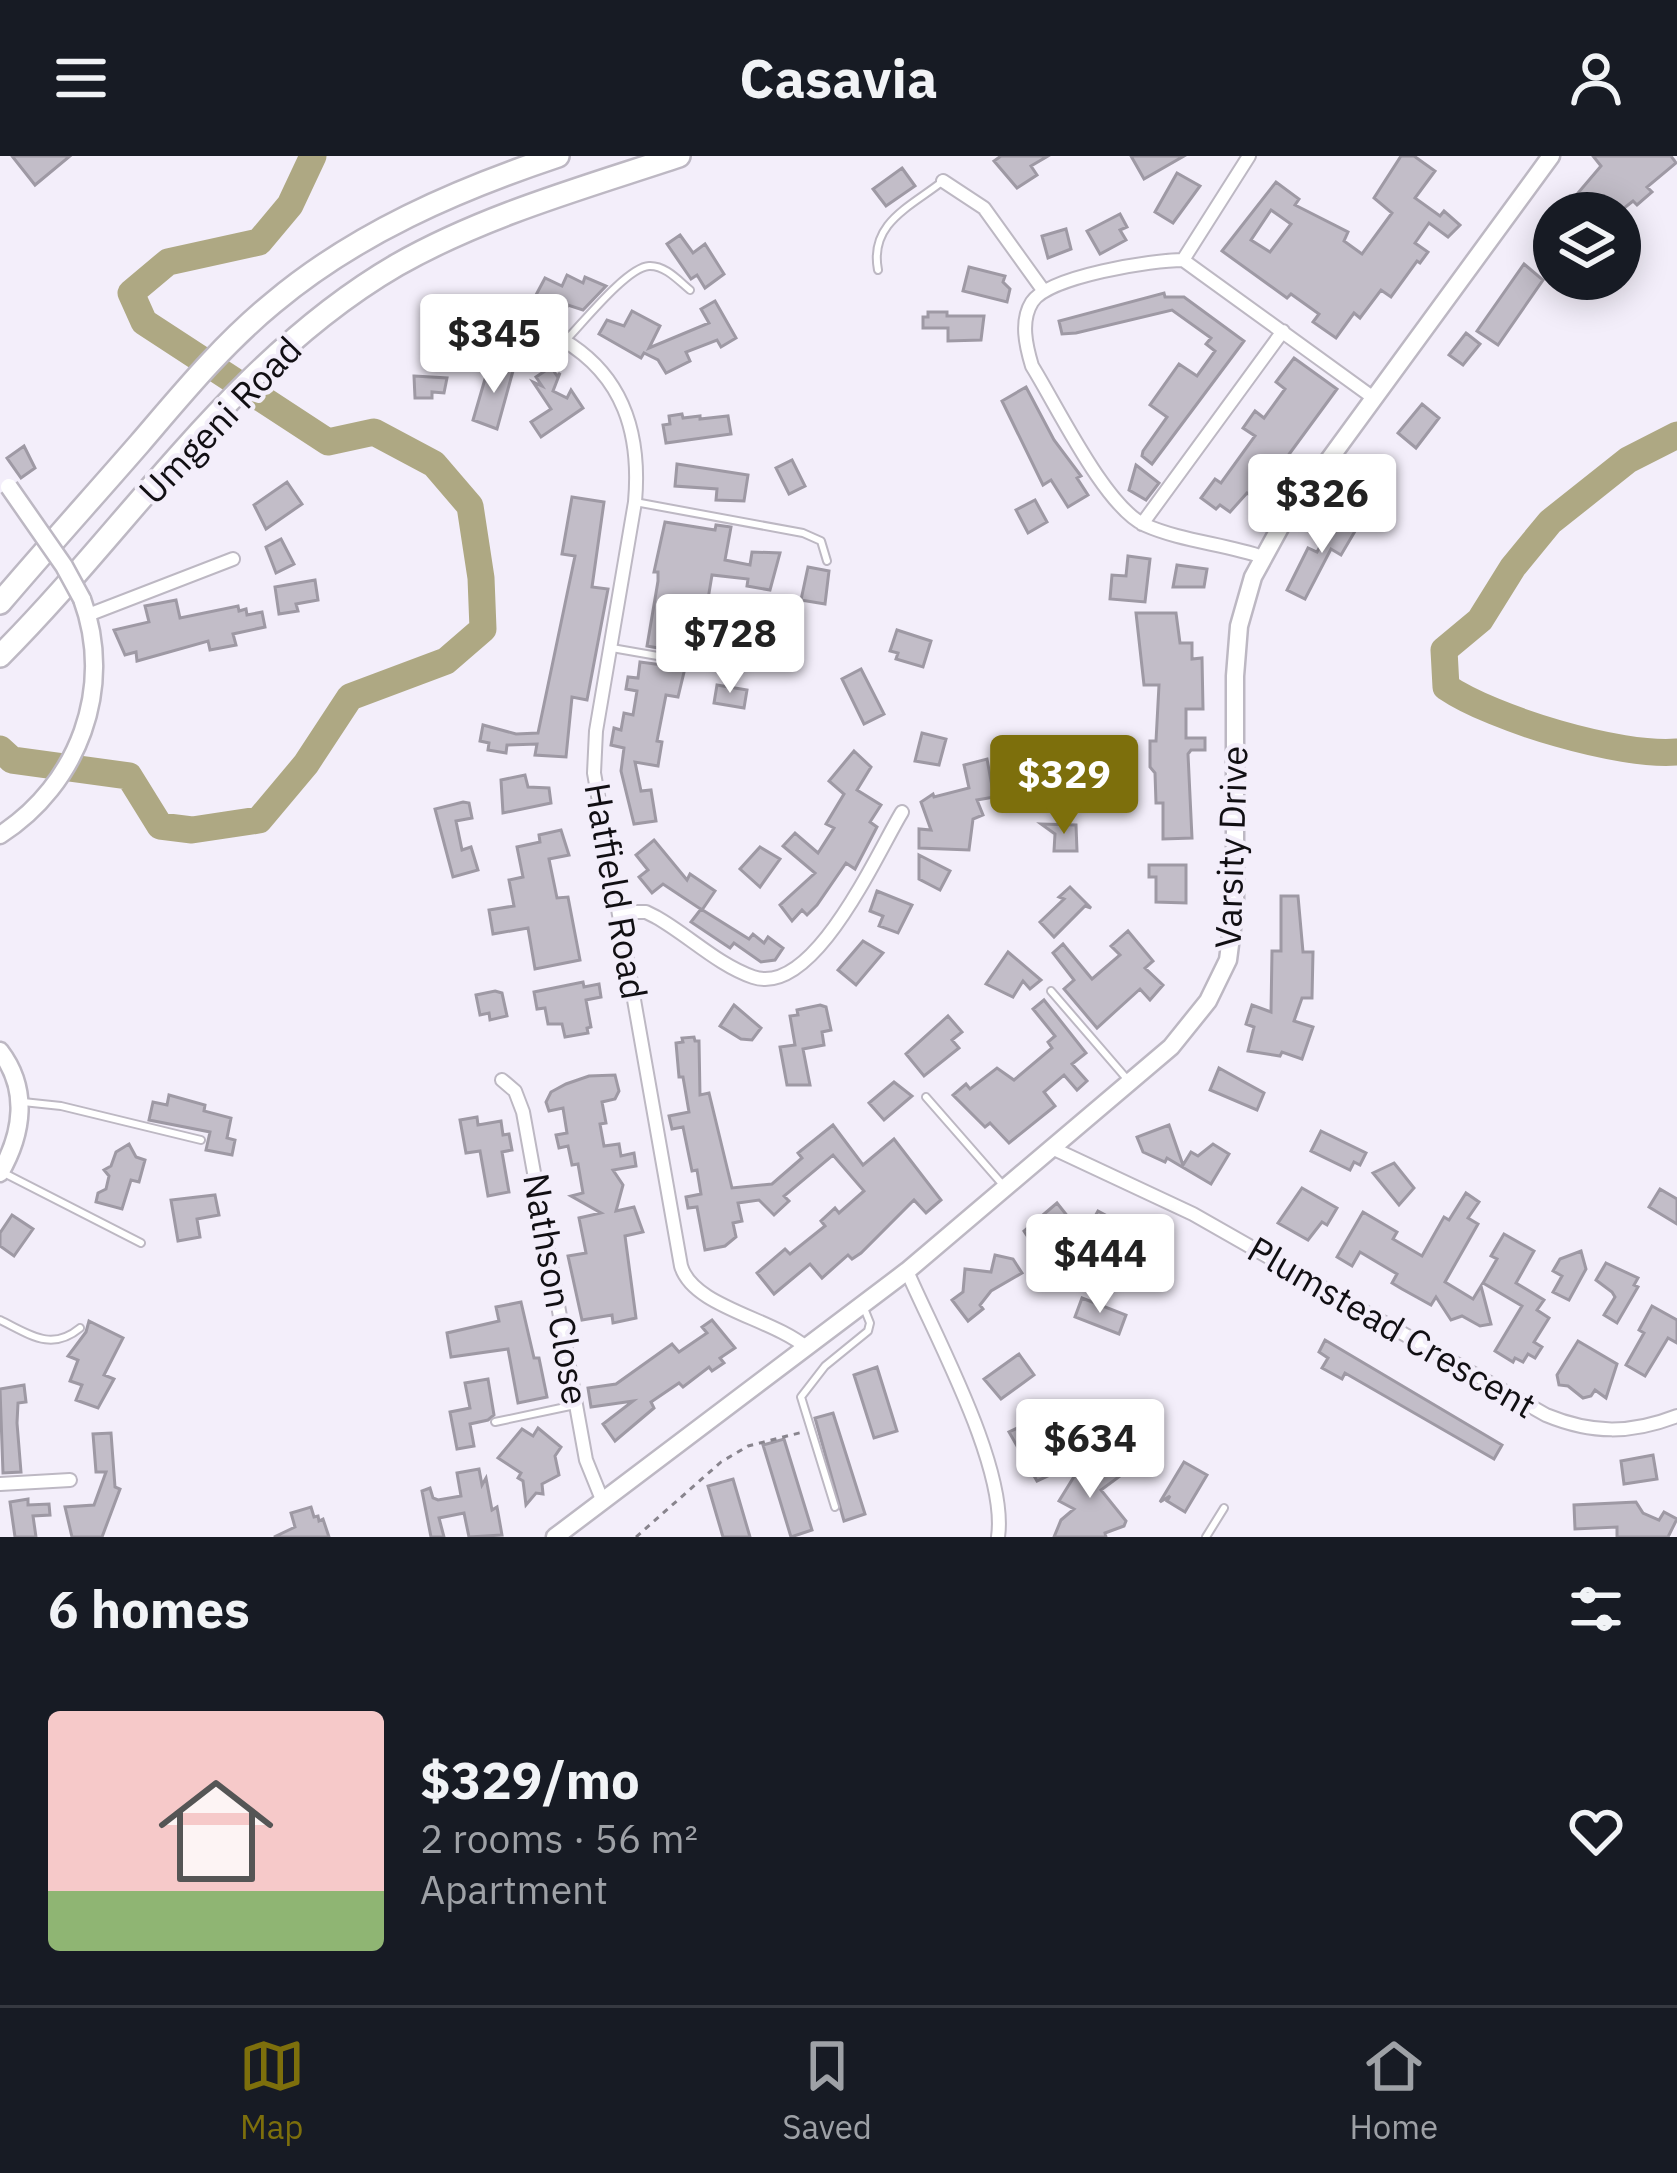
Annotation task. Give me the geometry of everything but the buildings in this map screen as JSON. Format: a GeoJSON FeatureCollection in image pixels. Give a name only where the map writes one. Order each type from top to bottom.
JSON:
{"type":"FeatureCollection","features":[{"type":"Feature","properties":{"kind":"highway","name":"Umgeni Road"},"geometry":{"type":"LineString","coordinates":[[0,603],[196,376],[289,291],[412,213],[557,156]]}},
{"type":"Feature","properties":{"kind":"highway","name":"Umgeni Road"},"geometry":{"type":"LineString","coordinates":[[0,656],[244,387],[359,290],[442,242],[510,212],[679,156]]}},
{"type":"Feature","properties":{"kind":"street"},"geometry":{"type":"LineString","coordinates":[[1184,260],[1250,156]]}},
{"type":"Feature","properties":{"kind":"street","name":"Varsity Drive"},"geometry":{"type":"LineString","coordinates":[[555,1537],[907,1271],[1187,1029],[1228,960],[1235,906],[1238,641],[1246,594],[1282,524],[1551,156]]}},
{"type":"Feature","properties":{"kind":"street"},"geometry":{"type":"LineString","coordinates":[[943,181],[984,208],[1042,290]]}},
{"type":"Feature","properties":{"kind":"street"},"geometry":{"type":"LineString","coordinates":[[1263,556],[1142,524],[1112,497],[1032,366],[1025,345],[1030,304],[1042,290],[1162,260],[1184,260],[1375,398]]}},
{"type":"Feature","properties":{"kind":"street","name":"Hatfield Road"},"geometry":{"type":"LineString","coordinates":[[475,336],[510,322],[549,332],[599,365],[628,413],[638,469],[635,502],[596,731],[594,773],[684,1276],[706,1297],[775,1325],[807,1348]]}},
{"type":"Feature","properties":{"kind":"street"},"geometry":{"type":"LineString","coordinates":[[1142,524],[1282,331]]}},
{"type":"Feature","properties":{"kind":"street"},"geometry":{"type":"LineString","coordinates":[[0,835],[32,812],[63,774],[74,756],[94,685],[93,640],[85,607],[4,481]]}},
{"type":"Feature","properties":{"kind":"street"},"geometry":{"type":"LineString","coordinates":[[85,607],[233,559]]}},
{"type":"Feature","properties":{"kind":"street"},"geometry":{"type":"LineString","coordinates":[[620,912],[646,912],[748,976],[781,978],[796,969],[838,923],[902,812]]}},
{"type":"Feature","properties":{"kind":"street"},"geometry":{"type":"LineString","coordinates":[[0,1051],[14,1075],[20,1102],[16,1140],[0,1172]]}},
{"type":"Feature","properties":{"kind":"street","name":"Nathson Close"},"geometry":{"type":"LineString","coordinates":[[502,1080],[515,1091],[523,1112],[586,1460],[602,1502]]}},
{"type":"Feature","properties":{"kind":"street","name":"Plumstead Crescent"},"geometry":{"type":"LineString","coordinates":[[1052,1148],[1209,1223],[1546,1415],[1585,1430],[1606,1431],[1633,1430],[1677,1416]]}},
{"type":"Feature","properties":{"kind":"street"},"geometry":{"type":"LineString","coordinates":[[907,1271],[984,1448],[1000,1506],[998,1537]]}},
{"type":"Feature","properties":{"kind":"street"},"geometry":{"type":"LineString","coordinates":[[0,1484],[70,1480]]}},
{"type":"Feature","properties":{"kind":"lane"},"geometry":{"type":"LineString","coordinates":[[878,270],[874,248],[883,228],[943,181]]}},
{"type":"Feature","properties":{"kind":"lane"},"geometry":{"type":"LineString","coordinates":[[565,341],[642,267],[658,267],[690,290]]}},
{"type":"Feature","properties":{"kind":"lane"},"geometry":{"type":"LineString","coordinates":[[635,502],[803,533],[821,541],[827,561]]}},
{"type":"Feature","properties":{"kind":"lane"},"geometry":{"type":"LineString","coordinates":[[612,648],[732,669],[748,660],[756,620]]}},
{"type":"Feature","properties":{"kind":"lane"},"geometry":{"type":"LineString","coordinates":[[1051,991],[1129,1082]]}},
{"type":"Feature","properties":{"kind":"lane"},"geometry":{"type":"LineString","coordinates":[[926,1097],[1005,1187]]}},
{"type":"Feature","properties":{"kind":"lane"},"geometry":{"type":"LineString","coordinates":[[20,1102],[61,1106],[201,1140]]}},
{"type":"Feature","properties":{"kind":"lane"},"geometry":{"type":"LineString","coordinates":[[0,1172],[141,1243]]}},
{"type":"Feature","properties":{"kind":"lane"},"geometry":{"type":"LineString","coordinates":[[836,1508],[802,1395],[825,1366],[868,1331],[871,1323],[863,1305]]}},
{"type":"Feature","properties":{"kind":"lane"},"geometry":{"type":"LineString","coordinates":[[0,1320],[44,1342],[64,1340],[80,1328]]}},
{"type":"Feature","properties":{"kind":"lane"},"geometry":{"type":"LineString","coordinates":[[495,1422],[575,1405]]}},
{"type":"Feature","properties":{"kind":"lane"},"geometry":{"type":"LineString","coordinates":[[1206,1537],[1224,1508]]}},
{"type":"Feature","properties":{"kind":"path"},"geometry":{"type":"LineString","coordinates":[[636,1537],[728,1458],[748,1446],[811,1430]]}},
{"type":"Feature","properties":{"kind":"waterway"},"geometry":{"type":"LineString","coordinates":[[0,749],[12,760],[129,776],[160,826],[192,830],[259,820],[306,764],[350,697],[446,661],[483,629],[470,506],[434,464],[374,432],[328,442],[144,322],[131,293],[168,262],[259,242],[290,205],[313,156]]}},
{"type":"Feature","properties":{"kind":"waterway"},"geometry":{"type":"LineString","coordinates":[[1677,435],[1628,460],[1550,522],[1513,567],[1480,620],[1444,650],[1446,687],[1494,711],[1591,742],[1677,752]]}}]}
